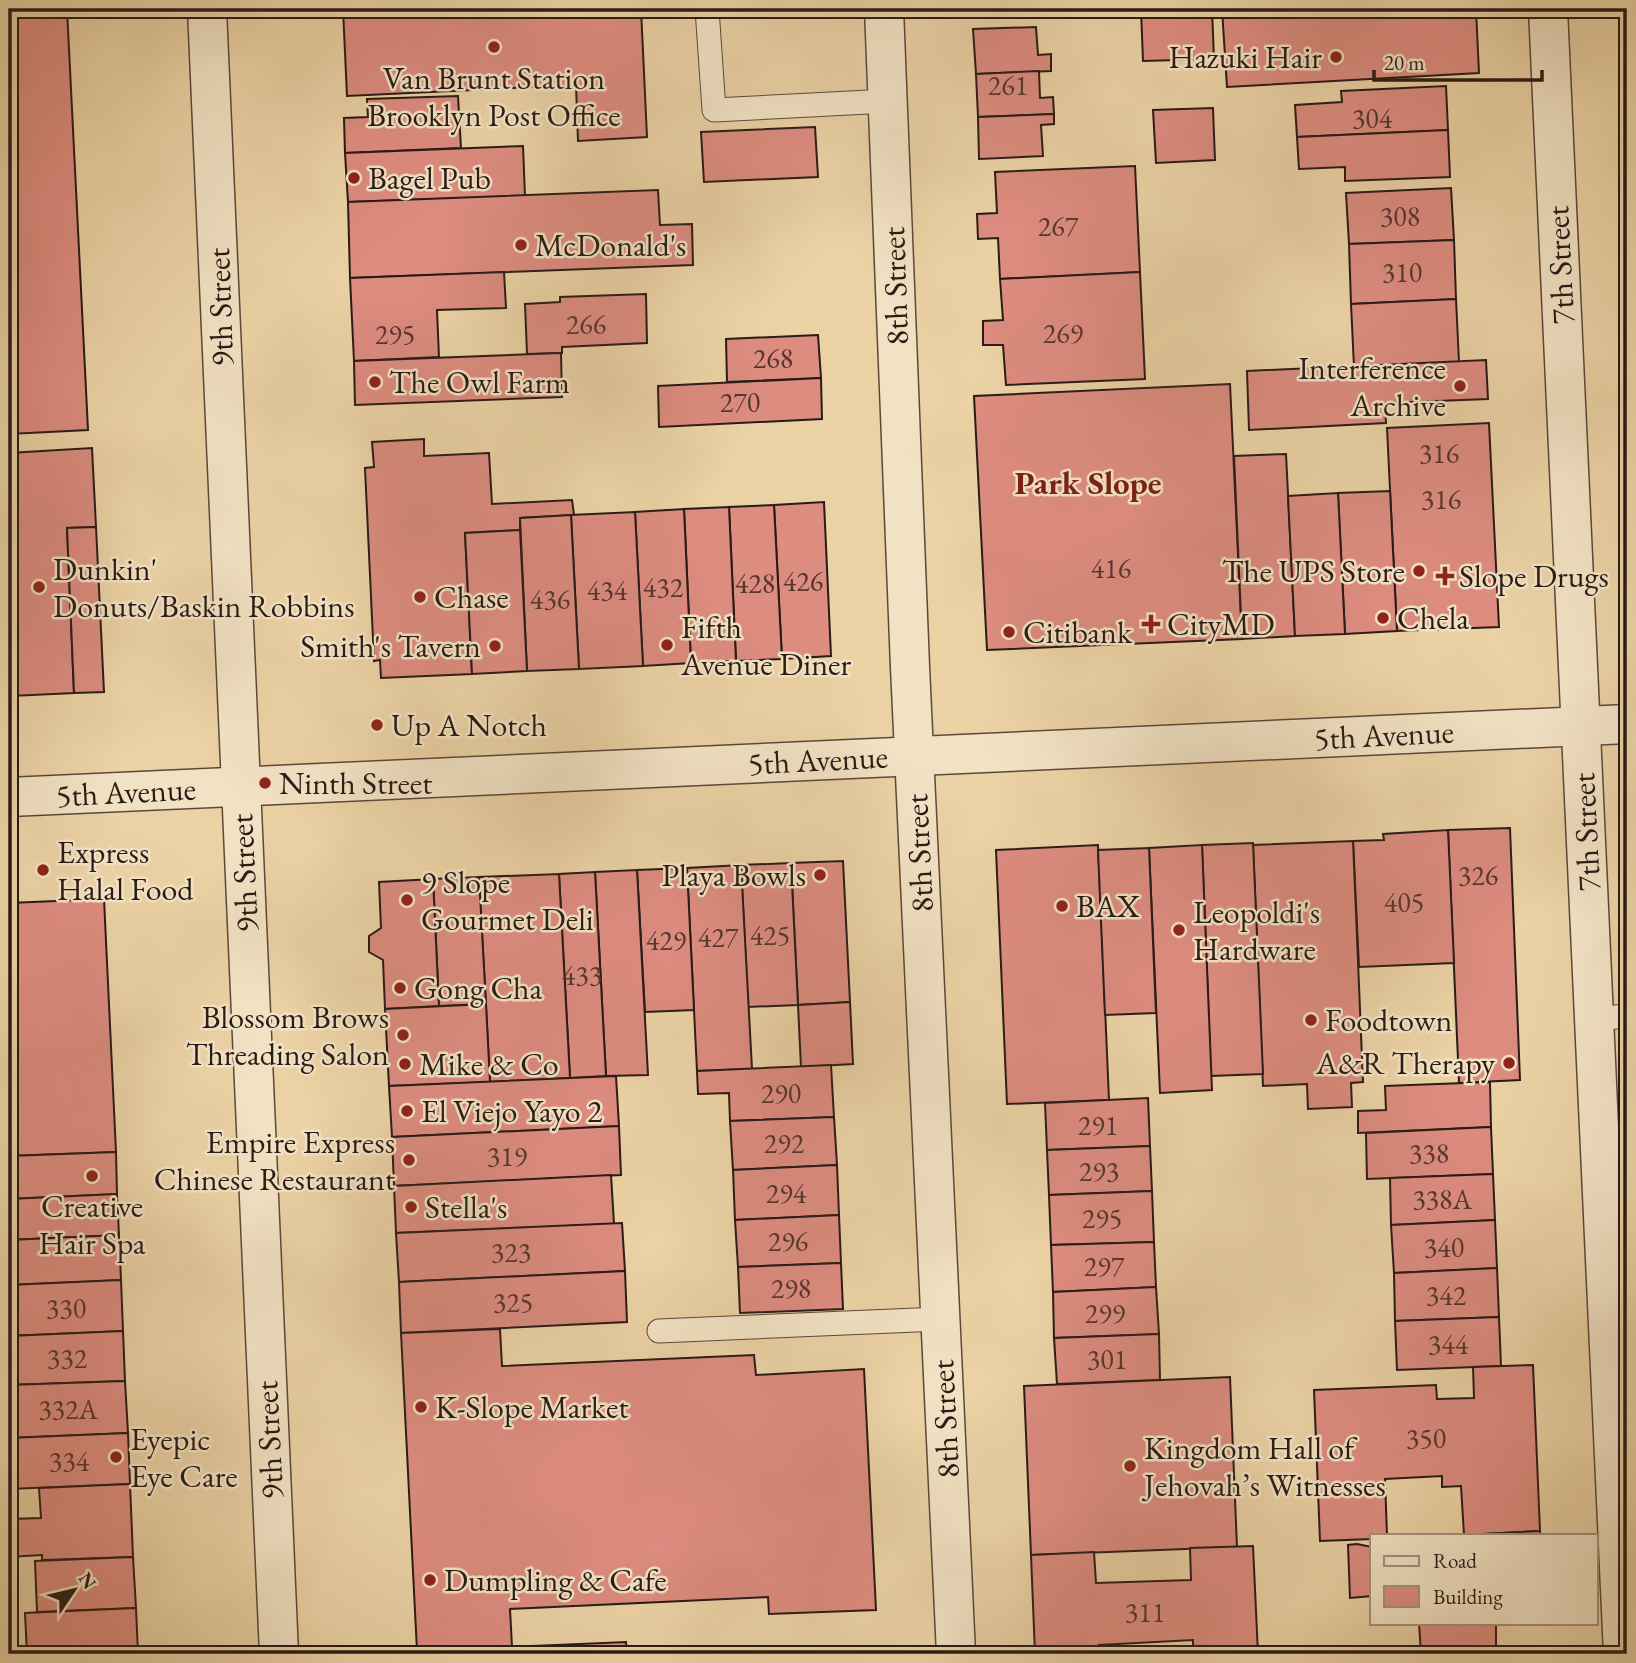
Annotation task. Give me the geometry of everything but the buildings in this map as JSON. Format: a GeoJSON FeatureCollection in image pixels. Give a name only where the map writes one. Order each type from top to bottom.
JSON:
{"type":"FeatureCollection","features":[{"type":"Feature","properties":{"kind":"street","name":"9th Street"},"geometry":{"type":"LineString","coordinates":[[207,9],[279,1654]]}},
{"type":"Feature","properties":{"kind":"street","name":"8th Street"},"geometry":{"type":"LineString","coordinates":[[884,9],[956,1654]]}},
{"type":"Feature","properties":{"kind":"street","name":"7th Street"},"geometry":{"type":"LineString","coordinates":[[1548,9],[1581,726],[1611,1018],[1623,1654]]}},
{"type":"Feature","properties":{"kind":"street","name":"5th Avenue"},"geometry":{"type":"LineString","coordinates":[[9,797],[1627,724]]}},
{"type":"Feature","properties":{"kind":"lane"},"geometry":{"type":"LineString","coordinates":[[708,9],[714,110],[888,101]]}},
{"type":"Feature","properties":{"kind":"lane"},"geometry":{"type":"LineString","coordinates":[[659,1331],[940,1319]]}},
{"type":"Feature","properties":{"kind":"place","name":"Van Brunt Station Brooklyn Post Office"},"geometry":{"type":"Point","coordinates":[494,47]}},
{"type":"Feature","properties":{"kind":"place","name":"Hazuki Hair"},"geometry":{"type":"Point","coordinates":[1336,57]}},
{"type":"Feature","properties":{"kind":"place","name":"Bagel Pub"},"geometry":{"type":"Point","coordinates":[354,178]}},
{"type":"Feature","properties":{"kind":"place","name":"McDonald's"},"geometry":{"type":"Point","coordinates":[521,245]}},
{"type":"Feature","properties":{"kind":"place","name":"The Owl Farm"},"geometry":{"type":"Point","coordinates":[375,382]}},
{"type":"Feature","properties":{"kind":"place","name":"Interference Archive"},"geometry":{"type":"Point","coordinates":[1460,386]}},
{"type":"Feature","properties":{"kind":"place","name":"The UPS Store"},"geometry":{"type":"Point","coordinates":[1419,571]}},
{"type":"Feature","properties":{"kind":"place","name":"Slope Drugs"},"geometry":{"type":"Point","coordinates":[1445,576]}},
{"type":"Feature","properties":{"kind":"place","name":"Dunkin' Donuts/Baskin Robbins"},"geometry":{"type":"Point","coordinates":[39,587]}},
{"type":"Feature","properties":{"kind":"place","name":"Chase"},"geometry":{"type":"Point","coordinates":[420,597]}},
{"type":"Feature","properties":{"kind":"place","name":"Chela"},"geometry":{"type":"Point","coordinates":[1383,618]}},
{"type":"Feature","properties":{"kind":"place","name":"CityMD"},"geometry":{"type":"Point","coordinates":[1151,624]}},
{"type":"Feature","properties":{"kind":"place","name":"Citibank"},"geometry":{"type":"Point","coordinates":[1009,632]}},
{"type":"Feature","properties":{"kind":"place","name":"Fifth Avenue Diner"},"geometry":{"type":"Point","coordinates":[667,645]}},
{"type":"Feature","properties":{"kind":"place","name":"Smith's Tavern"},"geometry":{"type":"Point","coordinates":[495,646]}},
{"type":"Feature","properties":{"kind":"place","name":"Up A Notch"},"geometry":{"type":"Point","coordinates":[377,725]}},
{"type":"Feature","properties":{"kind":"place","name":"Ninth Street"},"geometry":{"type":"Point","coordinates":[265,783]}},
{"type":"Feature","properties":{"kind":"place","name":"Express Halal Food"},"geometry":{"type":"Point","coordinates":[43,870]}},
{"type":"Feature","properties":{"kind":"place","name":"Playa Bowls"},"geometry":{"type":"Point","coordinates":[820,875]}},
{"type":"Feature","properties":{"kind":"place","name":"9 Slope Gourmet Deli"},"geometry":{"type":"Point","coordinates":[407,900]}},
{"type":"Feature","properties":{"kind":"place","name":"BAX"},"geometry":{"type":"Point","coordinates":[1062,906]}},
{"type":"Feature","properties":{"kind":"place","name":"Leopoldi's Hardware"},"geometry":{"type":"Point","coordinates":[1179,930]}},
{"type":"Feature","properties":{"kind":"place","name":"Gong Cha"},"geometry":{"type":"Point","coordinates":[400,988]}},
{"type":"Feature","properties":{"kind":"place","name":"Foodtown"},"geometry":{"type":"Point","coordinates":[1311,1020]}},
{"type":"Feature","properties":{"kind":"place","name":"Blossom Brows Threading Salon"},"geometry":{"type":"Point","coordinates":[403,1035]}},
{"type":"Feature","properties":{"kind":"place","name":"A&R Therapy"},"geometry":{"type":"Point","coordinates":[1509,1063]}},
{"type":"Feature","properties":{"kind":"place","name":"Mike & Co"},"geometry":{"type":"Point","coordinates":[405,1064]}},
{"type":"Feature","properties":{"kind":"place","name":"El Viejo Yayo 2"},"geometry":{"type":"Point","coordinates":[407,1111]}},
{"type":"Feature","properties":{"kind":"place","name":"Empire Express Chinese Restaurant"},"geometry":{"type":"Point","coordinates":[409,1160]}},
{"type":"Feature","properties":{"kind":"place","name":"Creative Hair Spa"},"geometry":{"type":"Point","coordinates":[92,1176]}},
{"type":"Feature","properties":{"kind":"place","name":"Stella's"},"geometry":{"type":"Point","coordinates":[411,1207]}},
{"type":"Feature","properties":{"kind":"place","name":"K-Slope Market"},"geometry":{"type":"Point","coordinates":[421,1407]}},
{"type":"Feature","properties":{"kind":"place","name":"Eyepic Eye Care"},"geometry":{"type":"Point","coordinates":[116,1457]}},
{"type":"Feature","properties":{"kind":"place","name":"Kingdom Hall of Jehovah’s Witnesses"},"geometry":{"type":"Point","coordinates":[1130,1466]}},
{"type":"Feature","properties":{"kind":"place","name":"Dumpling & Cafe"},"geometry":{"type":"Point","coordinates":[430,1580]}},
{"type":"Feature","properties":{"kind":"district","name":"Park Slope"},"geometry":{"type":"Point","coordinates":[1088,482]}}]}
